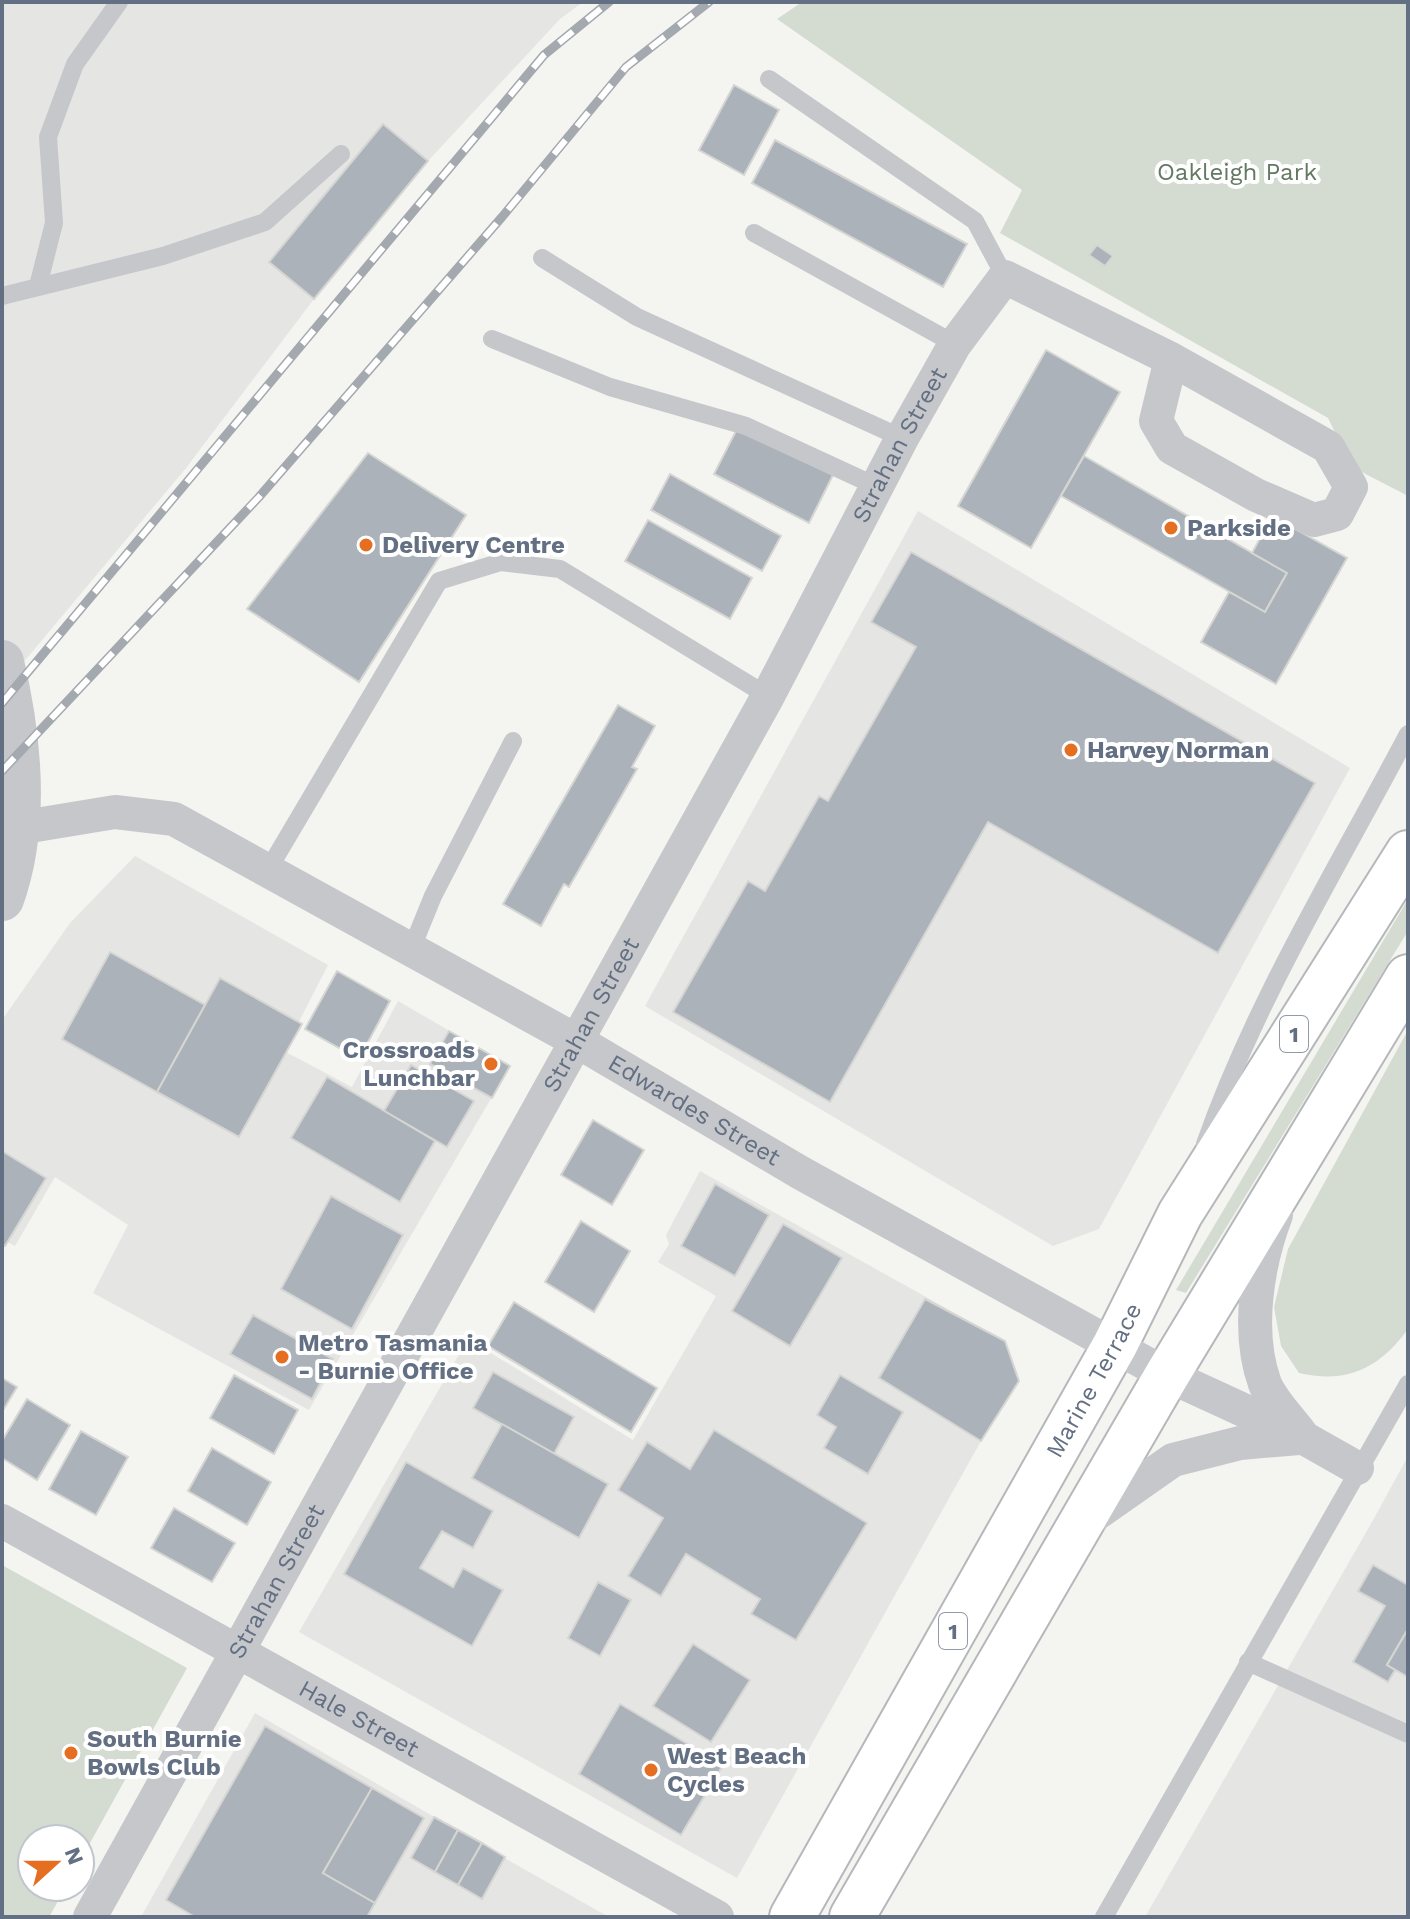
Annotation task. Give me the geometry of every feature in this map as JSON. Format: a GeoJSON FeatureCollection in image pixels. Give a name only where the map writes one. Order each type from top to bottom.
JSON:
{"type":"FeatureCollection","features":[{"type":"Feature","properties":{"kind":"highway","name":"Marine Terrace"},"geometry":{"type":"LineString","coordinates":[[792,1917],[1115,1345],[1180,1214],[1408,853]]}},
{"type":"Feature","properties":{"kind":"highway","name":"1"},"geometry":{"type":"LineString","coordinates":[[852,1917],[1167,1375],[1408,977]]}},
{"type":"Feature","properties":{"kind":"street","name":"Strahan Street"},"geometry":{"type":"LineString","coordinates":[[90,1917],[768,696],[902,438],[955,344],[1005,277]]}},
{"type":"Feature","properties":{"kind":"street"},"geometry":{"type":"LineString","coordinates":[[1005,277],[1171,359],[1328,447],[1351,487],[1337,514],[1314,520],[1256,495],[1172,448],[1156,421],[1171,359]]}},
{"type":"Feature","properties":{"kind":"street"},"geometry":{"type":"LineString","coordinates":[[2,662],[15,725],[18,828],[2,899]]}},
{"type":"Feature","properties":{"kind":"street","name":"Edwardes Street"},"geometry":{"type":"LineString","coordinates":[[18,828],[115,812],[174,819],[577,1041],[801,1173],[1167,1375],[1304,1438],[1357,1468]]}},
{"type":"Feature","properties":{"kind":"street"},"geometry":{"type":"LineString","coordinates":[[1294,1166],[1264,1246],[1254,1341],[1266,1387],[1304,1438]]}},
{"type":"Feature","properties":{"kind":"street"},"geometry":{"type":"LineString","coordinates":[[1079,1525],[1173,1460],[1240,1443],[1304,1438]]}},
{"type":"Feature","properties":{"kind":"street","name":"Hale Street"},"geometry":{"type":"LineString","coordinates":[[2,1521],[717,1917]]}},
{"type":"Feature","properties":{"kind":"lane"},"geometry":{"type":"LineString","coordinates":[[38,286],[54,223],[48,137],[75,64],[119,2]]}},
{"type":"Feature","properties":{"kind":"lane"},"geometry":{"type":"LineString","coordinates":[[769,79],[975,221],[1005,277]]}},
{"type":"Feature","properties":{"kind":"lane"},"geometry":{"type":"LineString","coordinates":[[2,296],[163,256],[265,222],[341,154]]}},
{"type":"Feature","properties":{"kind":"lane"},"geometry":{"type":"LineString","coordinates":[[754,233],[955,344]]}},
{"type":"Feature","properties":{"kind":"lane"},"geometry":{"type":"LineString","coordinates":[[542,258],[637,317],[902,438]]}},
{"type":"Feature","properties":{"kind":"lane"},"geometry":{"type":"LineString","coordinates":[[492,339],[610,387],[746,426],[878,487]]}},
{"type":"Feature","properties":{"kind":"lane"},"geometry":{"type":"LineString","coordinates":[[268,870],[439,581],[501,562],[560,569],[768,696]]}},
{"type":"Feature","properties":{"kind":"lane"},"geometry":{"type":"LineString","coordinates":[[1180,1214],[1223,1095],[1271,985],[1408,734]]}},
{"type":"Feature","properties":{"kind":"lane"},"geometry":{"type":"LineString","coordinates":[[411,950],[433,896],[513,741]]}},
{"type":"Feature","properties":{"kind":"lane"},"geometry":{"type":"LineString","coordinates":[[1104,1917],[1357,1468],[1408,1384]]}},
{"type":"Feature","properties":{"kind":"lane"},"geometry":{"type":"LineString","coordinates":[[1248,1662],[1408,1734]]}},
{"type":"Feature","properties":{"kind":"shaded area"},"geometry":{"type":"Polygon","coordinates":[[[2,2],[583,2],[560,19],[428,161],[314,299],[186,468],[7,682],[2,662],[2,2]]]}},
{"type":"Feature","properties":{"kind":"shaded area"},"geometry":{"type":"Polygon","coordinates":[[[918,511],[1350,768],[1099,1229],[1053,1246],[645,1006],[918,511]]]}},
{"type":"Feature","properties":{"kind":"shaded area"},"geometry":{"type":"Polygon","coordinates":[[[135,856],[328,965],[284,1051],[352,1087],[398,1001],[510,1066],[309,1410],[93,1293],[128,1225],[55,1177],[15,1246],[2,1239],[2,1020],[70,923],[135,856]]]}},
{"type":"Feature","properties":{"kind":"shaded area"},"geometry":{"type":"Polygon","coordinates":[[[700,1171],[1005,1341],[1019,1381],[981,1441],[737,1878],[299,1632],[468,1339],[633,1440],[716,1296],[658,1262],[669,1244],[666,1235],[700,1171]]]}},
{"type":"Feature","properties":{"kind":"shaded area"},"geometry":{"type":"Polygon","coordinates":[[[1408,1456],[1408,1917],[1145,1917],[1372,1522],[1408,1456]]]}},
{"type":"Feature","properties":{"kind":"shaded area"},"geometry":{"type":"Polygon","coordinates":[[[255,1713],[515,1864],[609,1917],[141,1917],[255,1713]]]}},
{"type":"Feature","properties":{"kind":"green space","name":"Oakleigh Park"},"geometry":{"type":"Polygon","coordinates":[[[802,2],[1408,2],[1408,496],[1352,467],[1328,418],[1000,233],[1022,190],[777,19],[802,2]]]}},
{"type":"Feature","properties":{"kind":"green space"},"geometry":{"type":"Polygon","coordinates":[[[1408,899],[1408,931],[1186,1293],[1176,1290],[1408,899]]]}},
{"type":"Feature","properties":{"kind":"green space"},"geometry":{"type":"Polygon","coordinates":[[[1408,1030],[1408,1329],[1385,1354],[1360,1370],[1332,1376],[1299,1373],[1281,1346],[1274,1307],[1288,1249],[1408,1030]]]}},
{"type":"Feature","properties":{"kind":"green space","name":"South Burnie Bowls Club"},"geometry":{"type":"Polygon","coordinates":[[[2,1565],[187,1668],[96,1832],[96,1823],[16,1823],[16,1903],[57,1903],[49,1917],[2,1917],[2,1565]]]}},
{"type":"Feature","properties":{"kind":"building"},"geometry":{"type":"Polygon","coordinates":[[[734,85],[779,110],[744,175],[699,150],[734,85]]]}},
{"type":"Feature","properties":{"kind":"building"},"geometry":{"type":"Polygon","coordinates":[[[383,124],[428,161],[314,299],[269,262],[383,124]]]}},
{"type":"Feature","properties":{"kind":"building"},"geometry":{"type":"Polygon","coordinates":[[[775,140],[967,244],[943,287],[752,183],[775,140]]]}},
{"type":"Feature","properties":{"kind":"building"},"geometry":{"type":"Polygon","coordinates":[[[1097,245],[1113,256],[1105,266],[1089,255],[1097,245]]]}},
{"type":"Feature","properties":{"kind":"building"},"geometry":{"type":"Polygon","coordinates":[[[1046,350],[1120,392],[1031,548],[958,506],[1046,350]]]}},
{"type":"Feature","properties":{"kind":"building"},"geometry":{"type":"Polygon","coordinates":[[[738,427],[833,475],[809,523],[714,474],[738,427]]]}},
{"type":"Feature","properties":{"kind":"building"},"geometry":{"type":"Polygon","coordinates":[[[368,453],[466,515],[359,682],[247,609],[368,453]]]}},
{"type":"Feature","properties":{"kind":"building"},"geometry":{"type":"Polygon","coordinates":[[[1084,456],[1287,573],[1265,612],[1061,496],[1084,456]]]}},
{"type":"Feature","properties":{"kind":"building"},"geometry":{"type":"Polygon","coordinates":[[[670,474],[781,536],[762,571],[651,510],[670,474]]]}},
{"type":"Feature","properties":{"kind":"building"},"geometry":{"type":"Polygon","coordinates":[[[1272,516],[1347,558],[1276,684],[1201,642],[1229,592],[1265,612],[1287,573],[1252,553],[1272,516]]]}},
{"type":"Feature","properties":{"kind":"building"},"geometry":{"type":"Polygon","coordinates":[[[648,520],[752,578],[730,619],[625,561],[648,520]]]}},
{"type":"Feature","properties":{"kind":"building"},"geometry":{"type":"Polygon","coordinates":[[[911,552],[1315,783],[1218,953],[988,822],[830,1102],[673,1012],[748,881],[765,891],[819,796],[828,801],[916,647],[871,622],[911,552]]]}},
{"type":"Feature","properties":{"kind":"building"},"geometry":{"type":"Polygon","coordinates":[[[618,705],[655,726],[632,767],[637,769],[569,887],[564,884],[541,926],[503,904],[618,705]]]}},
{"type":"Feature","properties":{"kind":"building"},"geometry":{"type":"Polygon","coordinates":[[[110,952],[205,1005],[157,1092],[62,1039],[110,952]]]}},
{"type":"Feature","properties":{"kind":"building"},"geometry":{"type":"Polygon","coordinates":[[[337,971],[390,1001],[359,1059],[305,1029],[337,971]]]}},
{"type":"Feature","properties":{"kind":"building"},"geometry":{"type":"Polygon","coordinates":[[[220,978],[302,1024],[239,1137],[157,1092],[220,978]]]}},
{"type":"Feature","properties":{"kind":"building"},"geometry":{"type":"Polygon","coordinates":[[[449,1031],[510,1066],[492,1098],[430,1064],[449,1031]]]}},
{"type":"Feature","properties":{"kind":"building"},"geometry":{"type":"Polygon","coordinates":[[[411,1065],[474,1101],[447,1147],[384,1111],[411,1065]]]}},
{"type":"Feature","properties":{"kind":"building"},"geometry":{"type":"Polygon","coordinates":[[[327,1077],[435,1141],[400,1202],[291,1138],[327,1077]]]}},
{"type":"Feature","properties":{"kind":"building"},"geometry":{"type":"Polygon","coordinates":[[[593,1120],[644,1150],[612,1205],[561,1175],[593,1120]]]}},
{"type":"Feature","properties":{"kind":"building"},"geometry":{"type":"Polygon","coordinates":[[[2,1151],[46,1178],[5,1246],[2,1244],[2,1151]]]}},
{"type":"Feature","properties":{"kind":"building"},"geometry":{"type":"Polygon","coordinates":[[[715,1184],[769,1215],[735,1276],[681,1246],[715,1184]]]}},
{"type":"Feature","properties":{"kind":"building"},"geometry":{"type":"Polygon","coordinates":[[[331,1196],[403,1235],[352,1329],[281,1289],[331,1196]]]}},
{"type":"Feature","properties":{"kind":"building"},"geometry":{"type":"Polygon","coordinates":[[[581,1221],[630,1251],[594,1312],[545,1282],[581,1221]]]}},
{"type":"Feature","properties":{"kind":"building"},"geometry":{"type":"Polygon","coordinates":[[[783,1224],[842,1258],[790,1346],[732,1311],[783,1224]]]}},
{"type":"Feature","properties":{"kind":"building"},"geometry":{"type":"Polygon","coordinates":[[[925,1299],[1005,1341],[1019,1381],[981,1441],[879,1378],[925,1299]]]}},
{"type":"Feature","properties":{"kind":"building"},"geometry":{"type":"Polygon","coordinates":[[[514,1302],[657,1388],[631,1432],[488,1346],[514,1302]]]}},
{"type":"Feature","properties":{"kind":"building","name":"Metro Tasmania - Burnie Office"},"geometry":{"type":"Polygon","coordinates":[[[253,1315],[333,1359],[312,1399],[230,1354],[253,1315]]]}},
{"type":"Feature","properties":{"kind":"building"},"geometry":{"type":"Polygon","coordinates":[[[493,1372],[574,1417],[554,1454],[473,1408],[493,1372]]]}},
{"type":"Feature","properties":{"kind":"building"},"geometry":{"type":"Polygon","coordinates":[[[234,1375],[298,1410],[274,1454],[210,1418],[234,1375]]]}},
{"type":"Feature","properties":{"kind":"building"},"geometry":{"type":"Polygon","coordinates":[[[840,1375],[903,1412],[868,1474],[824,1448],[836,1427],[817,1415],[840,1375]]]}},
{"type":"Feature","properties":{"kind":"building"},"geometry":{"type":"Polygon","coordinates":[[[2,1378],[17,1387],[2,1412],[2,1378]]]}},
{"type":"Feature","properties":{"kind":"building"},"geometry":{"type":"Polygon","coordinates":[[[27,1399],[70,1425],[37,1480],[2,1458],[2,1441],[27,1399]]]}},
{"type":"Feature","properties":{"kind":"building"},"geometry":{"type":"Polygon","coordinates":[[[502,1424],[608,1484],[579,1538],[472,1478],[502,1424]]]}},
{"type":"Feature","properties":{"kind":"building"},"geometry":{"type":"Polygon","coordinates":[[[714,1430],[867,1523],[796,1640],[751,1614],[760,1599],[686,1554],[661,1596],[628,1576],[663,1518],[618,1490],[647,1442],[690,1469],[714,1430]]]}},
{"type":"Feature","properties":{"kind":"building"},"geometry":{"type":"Polygon","coordinates":[[[81,1431],[128,1457],[96,1515],[49,1489],[81,1431]]]}},
{"type":"Feature","properties":{"kind":"building"},"geometry":{"type":"Polygon","coordinates":[[[212,1448],[271,1482],[247,1525],[188,1491],[212,1448]]]}},
{"type":"Feature","properties":{"kind":"building"},"geometry":{"type":"Polygon","coordinates":[[[406,1462],[493,1511],[473,1548],[442,1531],[420,1568],[453,1587],[463,1568],[503,1590],[472,1646],[344,1574],[406,1462]]]}},
{"type":"Feature","properties":{"kind":"building"},"geometry":{"type":"Polygon","coordinates":[[[174,1508],[235,1543],[212,1582],[151,1548],[174,1508]]]}},
{"type":"Feature","properties":{"kind":"building"},"geometry":{"type":"Polygon","coordinates":[[[1373,1565],[1408,1585],[1408,1629],[1387,1665],[1395,1670],[1388,1682],[1353,1662],[1385,1606],[1358,1591],[1373,1565]]]}},
{"type":"Feature","properties":{"kind":"building"},"geometry":{"type":"Polygon","coordinates":[[[598,1582],[631,1600],[600,1656],[568,1638],[598,1582]]]}},
{"type":"Feature","properties":{"kind":"building"},"geometry":{"type":"Polygon","coordinates":[[[1408,1629],[1408,1677],[1387,1665],[1408,1629]]]}},
{"type":"Feature","properties":{"kind":"building"},"geometry":{"type":"Polygon","coordinates":[[[693,1644],[750,1680],[711,1742],[653,1706],[693,1644]]]}},
{"type":"Feature","properties":{"kind":"building","name":"West Beach Cycles"},"geometry":{"type":"Polygon","coordinates":[[[620,1704],[723,1765],[681,1835],[579,1774],[620,1704]]]}},
{"type":"Feature","properties":{"kind":"building"},"geometry":{"type":"Polygon","coordinates":[[[265,1726],[372,1788],[323,1873],[375,1903],[367,1917],[195,1917],[166,1900],[265,1726]]]}},
{"type":"Feature","properties":{"kind":"building"},"geometry":{"type":"Polygon","coordinates":[[[372,1788],[424,1818],[375,1903],[323,1873],[372,1788]]]}},
{"type":"Feature","properties":{"kind":"building"},"geometry":{"type":"Polygon","coordinates":[[[434,1817],[458,1830],[435,1872],[411,1858],[434,1817]]]}},
{"type":"Feature","properties":{"kind":"building"},"geometry":{"type":"Polygon","coordinates":[[[458,1830],[482,1843],[458,1885],[435,1872],[458,1830]]]}},
{"type":"Feature","properties":{"kind":"building"},"geometry":{"type":"Polygon","coordinates":[[[482,1843],[505,1857],[482,1899],[458,1885],[482,1843]]]}},
{"type":"Feature","properties":{"kind":"railway"},"geometry":{"type":"LineString","coordinates":[[2,703],[544,55],[609,2]]}},
{"type":"Feature","properties":{"kind":"railway"},"geometry":{"type":"LineString","coordinates":[[2,771],[259,497],[502,217],[626,67],[709,2]]}},
{"type":"Feature","properties":{"kind":"place","name":"Parkside"},"geometry":{"type":"Point","coordinates":[1171,528]}},
{"type":"Feature","properties":{"kind":"place","name":"Delivery Centre"},"geometry":{"type":"Point","coordinates":[366,545]}},
{"type":"Feature","properties":{"kind":"place","name":"Harvey Norman"},"geometry":{"type":"Point","coordinates":[1071,750]}},
{"type":"Feature","properties":{"kind":"place","name":"Crossroads Lunchbar"},"geometry":{"type":"Point","coordinates":[491,1064]}},
{"type":"Feature","properties":{"kind":"place","name":"Metro Tasmania - Burnie Office"},"geometry":{"type":"Point","coordinates":[282,1357]}},
{"type":"Feature","properties":{"kind":"place","name":"South Burnie Bowls Club"},"geometry":{"type":"Point","coordinates":[71,1753]}},
{"type":"Feature","properties":{"kind":"place","name":"West Beach Cycles"},"geometry":{"type":"Point","coordinates":[651,1770]}}]}
